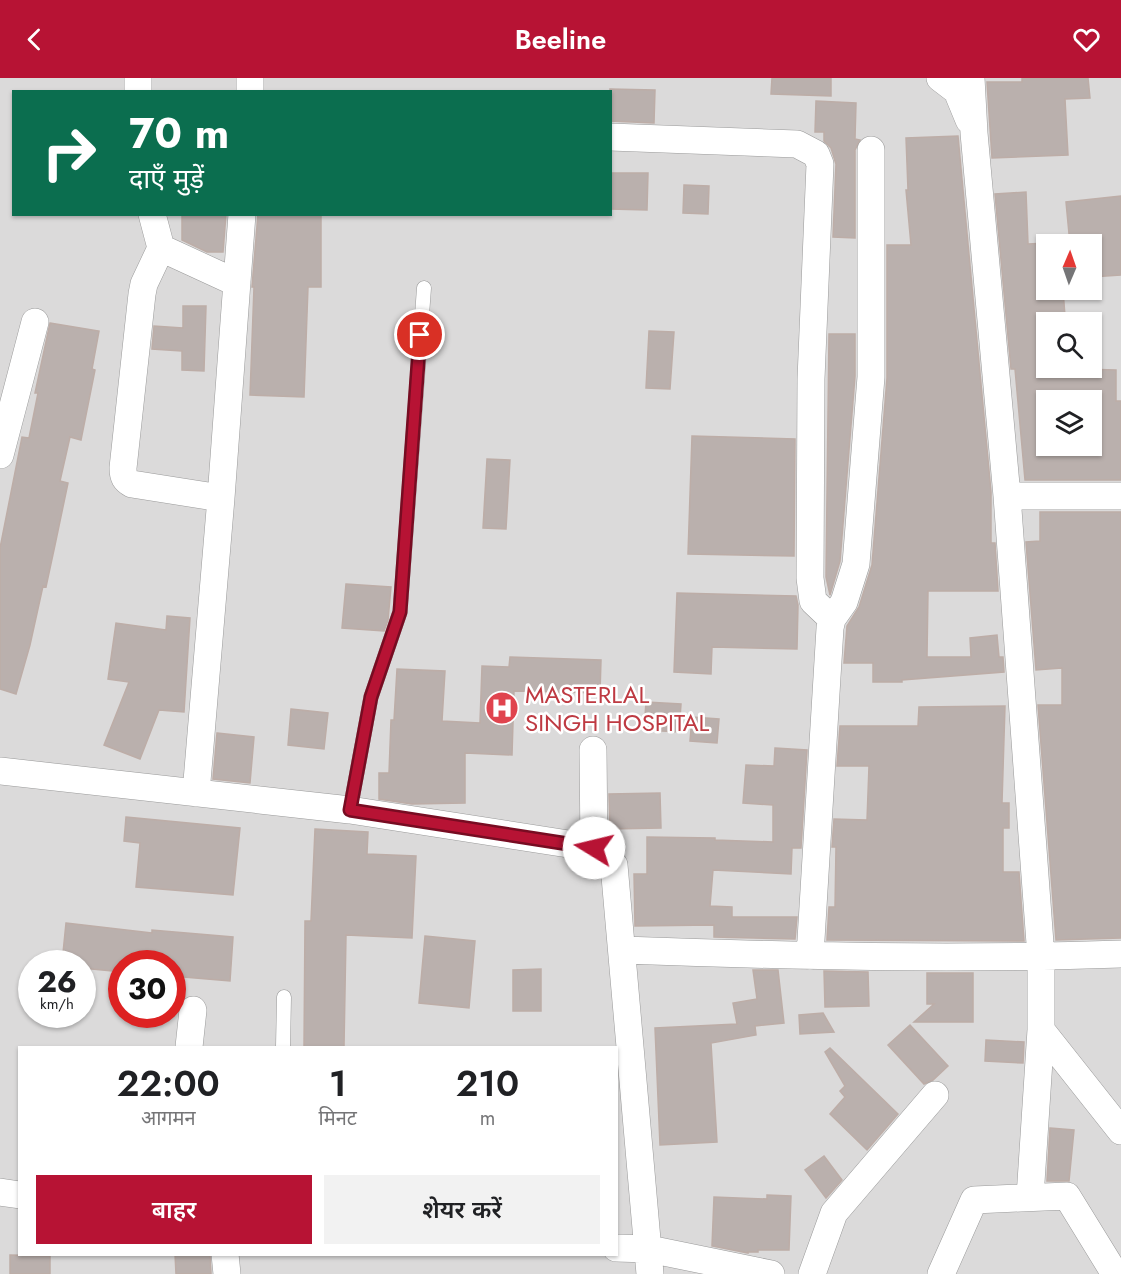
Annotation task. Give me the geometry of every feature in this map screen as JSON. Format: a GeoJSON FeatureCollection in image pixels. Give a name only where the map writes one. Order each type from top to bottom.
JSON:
{"type":"FeatureCollection","features":[{"type":"Feature","properties":{"kind":"street"},"geometry":{"type":"LineString","coordinates":[[940,78],[957,91],[974,133]]}},
{"type":"Feature","properties":{"kind":"street"},"geometry":{"type":"LineString","coordinates":[[971,78],[1007,496],[1041,957],[1041,1030],[1030,1197]]}},
{"type":"Feature","properties":{"kind":"street"},"geometry":{"type":"LineString","coordinates":[[612,137],[797,144],[816,154],[820,164],[811,379],[810,578],[813,601],[832,619]]}},
{"type":"Feature","properties":{"kind":"street"},"geometry":{"type":"LineString","coordinates":[[810,956],[832,619],[844,602],[856,564],[866,447],[871,377],[871,150]]}},
{"type":"Feature","properties":{"kind":"street"},"geometry":{"type":"LineString","coordinates":[[153,216],[161,248],[144,284],[142,294],[123,476],[132,484],[221,498]]}},
{"type":"Feature","properties":{"kind":"street"},"geometry":{"type":"LineString","coordinates":[[196,793],[242,216]]}},
{"type":"Feature","properties":{"kind":"street"},"geometry":{"type":"LineString","coordinates":[[161,248],[237,283]]}},
{"type":"Feature","properties":{"kind":"street"},"geometry":{"type":"LineString","coordinates":[[0,455],[34,322]]}},
{"type":"Feature","properties":{"kind":"street"},"geometry":{"type":"LineString","coordinates":[[1007,496],[1121,496]]}},
{"type":"Feature","properties":{"kind":"street"},"geometry":{"type":"LineString","coordinates":[[593,750],[594,848]]}},
{"type":"Feature","properties":{"kind":"street"},"geometry":{"type":"LineString","coordinates":[[0,771],[350,810],[594,848],[614,865],[649,1261]]}},
{"type":"Feature","properties":{"kind":"street"},"geometry":{"type":"LineString","coordinates":[[622,950],[810,956],[1041,957],[1121,954]]}},
{"type":"Feature","properties":{"kind":"street"},"geometry":{"type":"LineString","coordinates":[[189,1046],[193,1010]]}},
{"type":"Feature","properties":{"kind":"street"},"geometry":{"type":"LineString","coordinates":[[1041,1030],[1121,1131]]}},
{"type":"Feature","properties":{"kind":"street"},"geometry":{"type":"LineString","coordinates":[[812,1274],[834,1213],[936,1095]]}},
{"type":"Feature","properties":{"kind":"street"},"geometry":{"type":"LineString","coordinates":[[0,1192],[18,1195]]}},
{"type":"Feature","properties":{"kind":"street"},"geometry":{"type":"LineString","coordinates":[[941,1274],[974,1200],[1067,1196],[1115,1274]]}},
{"type":"Feature","properties":{"kind":"street"},"geometry":{"type":"LineString","coordinates":[[618,1249],[649,1261],[760,1272]]}},
{"type":"Feature","properties":{"kind":"street"},"geometry":{"type":"LineString","coordinates":[[225,1256],[227,1274]]}},
{"type":"Feature","properties":{"kind":"lane"},"geometry":{"type":"LineString","coordinates":[[350,810],[371,697],[400,612],[424,288]]}},
{"type":"Feature","properties":{"kind":"lane"},"geometry":{"type":"LineString","coordinates":[[284,997],[284,1046]]}},
{"type":"Feature","properties":{"kind":"shaded area"},"geometry":{"type":"Polygon","coordinates":[[[0,78],[1121,78],[1121,1274],[0,1274],[0,78]]]}},
{"type":"Feature","properties":{"kind":"building"},"geometry":{"type":"Polygon","coordinates":[[[772,78],[831,78],[831,96],[771,94],[772,78]]]}},
{"type":"Feature","properties":{"kind":"building"},"geometry":{"type":"Polygon","coordinates":[[[1022,78],[1088,78],[1090,98],[1065,99],[1068,155],[992,158],[987,82],[1022,82],[1022,78]]]}},
{"type":"Feature","properties":{"kind":"building"},"geometry":{"type":"Polygon","coordinates":[[[610,89],[655,90],[654,123],[612,121],[612,90],[610,89]]]}},
{"type":"Feature","properties":{"kind":"building"},"geometry":{"type":"Polygon","coordinates":[[[816,101],[856,103],[855,139],[860,140],[855,150],[855,238],[833,237],[836,164],[831,148],[824,141],[824,132],[815,132],[816,101]]]}},
{"type":"Feature","properties":{"kind":"building"},"geometry":{"type":"Polygon","coordinates":[[[958,136],[991,492],[991,543],[995,543],[998,591],[928,591],[927,657],[971,657],[970,638],[997,635],[999,657],[1003,657],[1004,672],[902,680],[902,682],[873,682],[873,663],[844,663],[847,626],[859,607],[872,565],[887,378],[887,245],[911,245],[906,190],[908,190],[906,138],[958,136]]]}},
{"type":"Feature","properties":{"kind":"building"},"geometry":{"type":"Polygon","coordinates":[[[612,173],[648,173],[647,210],[612,209],[612,173]]]}},
{"type":"Feature","properties":{"kind":"building"},"geometry":{"type":"Polygon","coordinates":[[[684,185],[709,186],[708,214],[683,213],[684,185]]]}},
{"type":"Feature","properties":{"kind":"building"},"geometry":{"type":"Polygon","coordinates":[[[1026,192],[1028,244],[1036,244],[1036,300],[1064,300],[1065,312],[1036,312],[1036,378],[1102,378],[1102,370],[1116,370],[1116,401],[1121,401],[1121,480],[1025,480],[1015,369],[1011,369],[995,194],[1026,192]]]}},
{"type":"Feature","properties":{"kind":"building"},"geometry":{"type":"Polygon","coordinates":[[[1121,196],[1121,275],[1102,276],[1102,234],[1069,234],[1066,202],[1121,196]]]}},
{"type":"Feature","properties":{"kind":"building"},"geometry":{"type":"Polygon","coordinates":[[[182,216],[226,216],[223,252],[207,252],[182,240],[182,216]]]}},
{"type":"Feature","properties":{"kind":"building"},"geometry":{"type":"Polygon","coordinates":[[[258,216],[321,216],[321,287],[308,287],[304,397],[250,395],[254,287],[252,287],[258,216]]]}},
{"type":"Feature","properties":{"kind":"building"},"geometry":{"type":"Polygon","coordinates":[[[183,306],[206,306],[204,371],[182,370],[182,351],[152,349],[154,326],[183,328],[183,306]]]}},
{"type":"Feature","properties":{"kind":"building"},"geometry":{"type":"Polygon","coordinates":[[[50,323],[99,331],[92,369],[95,370],[81,440],[70,437],[60,481],[68,483],[55,545],[46,587],[43,586],[16,694],[0,689],[0,548],[22,437],[29,438],[38,393],[35,393],[50,323]]]}},
{"type":"Feature","properties":{"kind":"building"},"geometry":{"type":"Polygon","coordinates":[[[649,331],[674,332],[670,389],[646,388],[649,331]]]}},
{"type":"Feature","properties":{"kind":"building"},"geometry":{"type":"Polygon","coordinates":[[[829,334],[855,334],[855,376],[840,561],[830,595],[826,577],[829,334]]]}},
{"type":"Feature","properties":{"kind":"building"},"geometry":{"type":"Polygon","coordinates":[[[692,436],[795,439],[794,556],[688,554],[692,436]]]}},
{"type":"Feature","properties":{"kind":"building"},"geometry":{"type":"Polygon","coordinates":[[[487,459],[510,460],[506,529],[483,528],[487,459]]]}},
{"type":"Feature","properties":{"kind":"building"},"geometry":{"type":"Polygon","coordinates":[[[1040,512],[1121,512],[1121,938],[1056,940],[1038,705],[1062,705],[1062,668],[1036,670],[1026,542],[1040,541],[1040,512]]]}},
{"type":"Feature","properties":{"kind":"building"},"geometry":{"type":"Polygon","coordinates":[[[346,584],[391,587],[388,620],[384,631],[342,628],[346,584]]]}},
{"type":"Feature","properties":{"kind":"building"},"geometry":{"type":"Polygon","coordinates":[[[677,593],[796,596],[798,605],[797,649],[712,647],[711,674],[674,672],[677,593]]]}},
{"type":"Feature","properties":{"kind":"building"},"geometry":{"type":"Polygon","coordinates":[[[167,616],[190,618],[184,712],[159,710],[140,759],[104,745],[129,682],[108,679],[116,623],[166,630],[167,616]]]}},
{"type":"Feature","properties":{"kind":"building"},"geometry":{"type":"Polygon","coordinates":[[[510,657],[601,660],[600,693],[514,691],[512,755],[465,753],[465,803],[412,804],[379,799],[379,773],[389,773],[391,720],[394,720],[397,669],[445,671],[442,721],[480,723],[482,666],[509,667],[510,657]]]}},
{"type":"Feature","properties":{"kind":"building"},"geometry":{"type":"Polygon","coordinates":[[[646,702],[681,704],[679,732],[644,730],[646,702]]]}},
{"type":"Feature","properties":{"kind":"building"},"geometry":{"type":"Polygon","coordinates":[[[1005,706],[1002,803],[1009,803],[1009,828],[1003,828],[1003,872],[1019,872],[1024,941],[827,940],[829,907],[835,907],[836,847],[832,847],[834,819],[867,820],[869,766],[837,766],[840,726],[918,726],[919,707],[1005,706]]]}},
{"type":"Feature","properties":{"kind":"building"},"geometry":{"type":"Polygon","coordinates":[[[291,709],[328,713],[324,749],[288,745],[291,709]]]}},
{"type":"Feature","properties":{"kind":"building"},"geometry":{"type":"Polygon","coordinates":[[[692,717],[719,719],[717,743],[690,741],[692,717]]]}},
{"type":"Feature","properties":{"kind":"building"},"geometry":{"type":"Polygon","coordinates":[[[217,733],[254,737],[250,783],[213,779],[217,733]]]}},
{"type":"Feature","properties":{"kind":"building"},"geometry":{"type":"Polygon","coordinates":[[[775,748],[807,750],[801,848],[792,848],[791,874],[713,870],[710,906],[732,907],[732,917],[797,917],[795,939],[714,937],[714,925],[635,926],[634,874],[647,874],[647,837],[773,842],[773,805],[743,803],[746,765],[774,766],[775,748]]]}},
{"type":"Feature","properties":{"kind":"building"},"geometry":{"type":"Polygon","coordinates":[[[660,793],[661,828],[610,829],[609,794],[660,793]]]}},
{"type":"Feature","properties":{"kind":"building"},"geometry":{"type":"Polygon","coordinates":[[[126,817],[240,828],[233,895],[136,887],[140,843],[124,841],[126,817]]]}},
{"type":"Feature","properties":{"kind":"building"},"geometry":{"type":"Polygon","coordinates":[[[315,829],[368,832],[367,854],[416,856],[412,938],[346,935],[344,1046],[304,1046],[305,921],[311,921],[315,829]]]}},
{"type":"Feature","properties":{"kind":"building"},"geometry":{"type":"Polygon","coordinates":[[[66,923],[152,933],[152,930],[233,937],[230,981],[186,977],[186,950],[108,950],[108,971],[96,969],[96,950],[63,950],[66,923]]]}},
{"type":"Feature","properties":{"kind":"building"},"geometry":{"type":"Polygon","coordinates":[[[425,936],[475,941],[469,1008],[419,1003],[425,936]]]}},
{"type":"Feature","properties":{"kind":"building"},"geometry":{"type":"Polygon","coordinates":[[[541,969],[541,1011],[513,1011],[513,970],[541,969]]]}},
{"type":"Feature","properties":{"kind":"building"},"geometry":{"type":"Polygon","coordinates":[[[753,970],[778,970],[784,1023],[755,1026],[756,1035],[711,1043],[717,1142],[660,1145],[655,1028],[737,1024],[733,1003],[757,999],[753,970]]]}},
{"type":"Feature","properties":{"kind":"building"},"geometry":{"type":"Polygon","coordinates":[[[824,971],[868,972],[869,1006],[825,1007],[824,971]]]}},
{"type":"Feature","properties":{"kind":"building"},"geometry":{"type":"Polygon","coordinates":[[[927,973],[973,973],[973,1022],[914,1022],[934,1004],[927,1004],[927,973]]]}},
{"type":"Feature","properties":{"kind":"building"},"geometry":{"type":"Polygon","coordinates":[[[823,1013],[834,1032],[800,1034],[799,1015],[823,1013]]]}},
{"type":"Feature","properties":{"kind":"building"},"geometry":{"type":"Polygon","coordinates":[[[910,1025],[948,1066],[933,1080],[924,1084],[888,1045],[910,1025]]]}},
{"type":"Feature","properties":{"kind":"building"},"geometry":{"type":"Polygon","coordinates":[[[986,1040],[1024,1042],[1023,1063],[985,1061],[986,1040]]]}},
{"type":"Feature","properties":{"kind":"building"},"geometry":{"type":"Polygon","coordinates":[[[830,1048],[898,1114],[867,1150],[830,1114],[845,1097],[840,1091],[845,1086],[825,1052],[830,1048]]]}},
{"type":"Feature","properties":{"kind":"building"},"geometry":{"type":"Polygon","coordinates":[[[1050,1128],[1074,1130],[1069,1181],[1047,1181],[1050,1128]]]}},
{"type":"Feature","properties":{"kind":"building"},"geometry":{"type":"Polygon","coordinates":[[[824,1156],[842,1180],[826,1198],[805,1170],[824,1156]]]}},
{"type":"Feature","properties":{"kind":"building"},"geometry":{"type":"Polygon","coordinates":[[[767,1195],[791,1196],[789,1250],[758,1250],[758,1252],[748,1253],[712,1246],[714,1197],[767,1199],[767,1195]]]}},
{"type":"Feature","properties":{"kind":"building"},"geometry":{"type":"Polygon","coordinates":[[[10,1255],[50,1256],[50,1274],[10,1274],[10,1255]]]}},
{"type":"Feature","properties":{"kind":"building"},"geometry":{"type":"Polygon","coordinates":[[[175,1256],[210,1256],[211,1274],[176,1274],[175,1256]]]}},
{"type":"Feature","properties":{"kind":"place","name":"MASTERLAL SINGH HOSPITAL"},"geometry":{"type":"Point","coordinates":[502,708]}},
{"type":"Feature","properties":{"kind":"route"},"geometry":{"type":"LineString","coordinates":[[420,335],[400,612],[371,697],[350,810],[594,848]]}}]}
